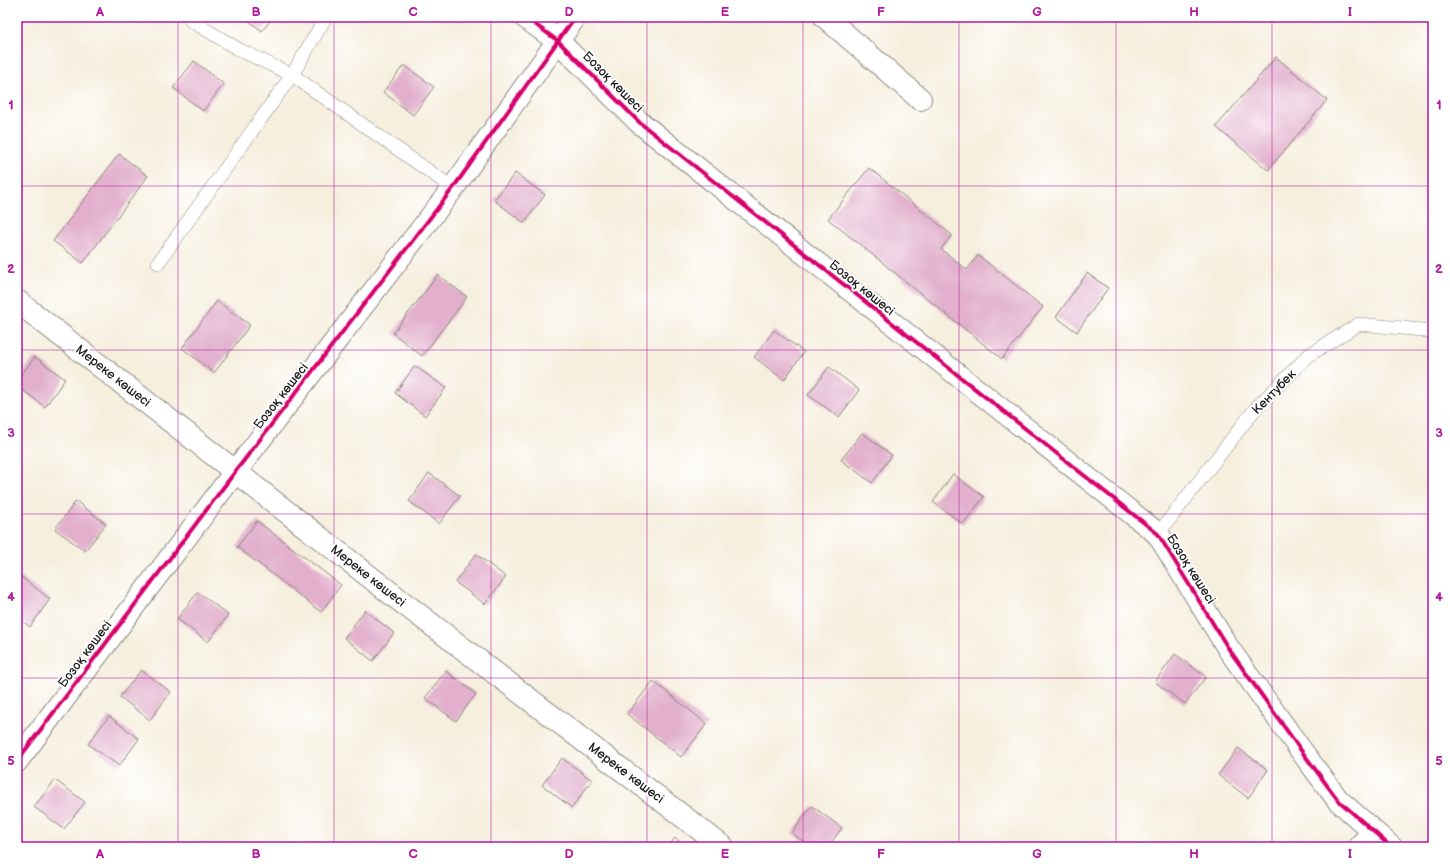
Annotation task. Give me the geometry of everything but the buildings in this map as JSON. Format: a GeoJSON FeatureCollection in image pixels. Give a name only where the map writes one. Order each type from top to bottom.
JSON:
{"type":"FeatureCollection","features":[{"type":"Feature","properties":{"kind":"street","name":"Бозоқ көшесі"},"geometry":{"type":"LineString","coordinates":[[525,17],[558,41],[639,122],[1158,534],[1228,648],[1366,840],[1391,847]]}},
{"type":"Feature","properties":{"kind":"street","name":"Бозоқ көшесі"},"geometry":{"type":"LineString","coordinates":[[17,761],[235,472],[453,188],[575,17]]}},
{"type":"Feature","properties":{"kind":"street"},"geometry":{"type":"LineString","coordinates":[[825,17],[920,99]]}},
{"type":"Feature","properties":{"kind":"street","name":"Мереке көшесі"},"geometry":{"type":"LineString","coordinates":[[17,301],[235,472],[723,847]]}},
{"type":"Feature","properties":{"kind":"lane"},"geometry":{"type":"LineString","coordinates":[[158,263],[292,75],[326,17]]}},
{"type":"Feature","properties":{"kind":"lane"},"geometry":{"type":"LineString","coordinates":[[190,18],[238,49],[292,75],[453,188]]}},
{"type":"Feature","properties":{"kind":"lane","name":"Кентубек"},"geometry":{"type":"LineString","coordinates":[[1158,534],[1256,408],[1309,355],[1359,324],[1422,330],[1433,333]]}},
{"type":"Feature","properties":{"kind":"cycle path"},"geometry":{"type":"LineString","coordinates":[[525,17],[558,41],[639,122],[1158,534],[1228,648],[1300,749],[1338,800],[1391,847]]}},
{"type":"Feature","properties":{"kind":"cycle path"},"geometry":{"type":"LineString","coordinates":[[17,761],[235,472],[453,188],[575,17]]}}]}
